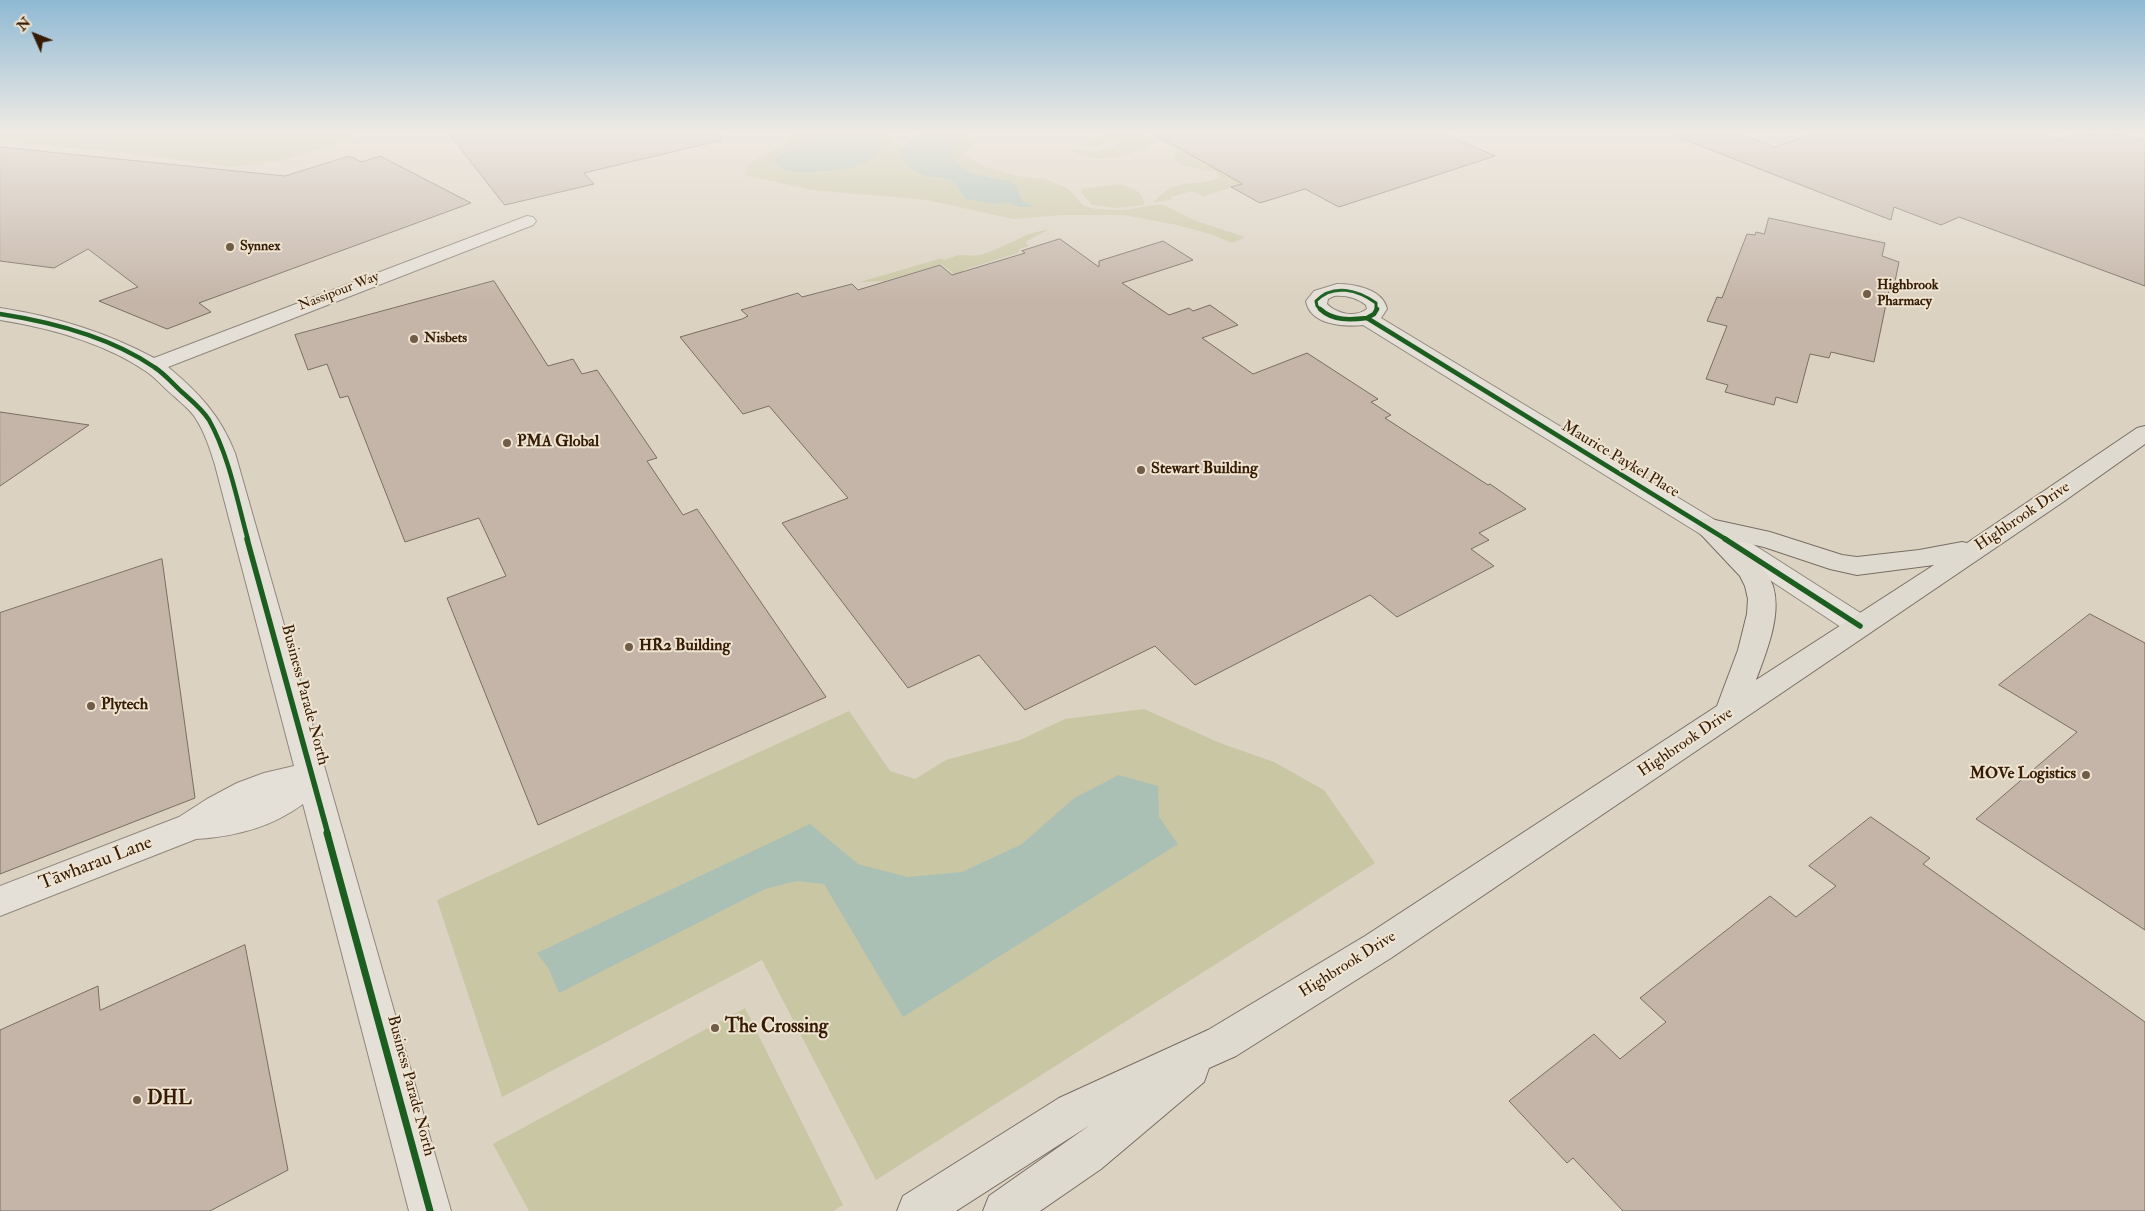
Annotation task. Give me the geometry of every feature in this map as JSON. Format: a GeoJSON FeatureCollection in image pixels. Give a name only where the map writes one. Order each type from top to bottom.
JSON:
{"type":"FeatureCollection","features":[{"type":"Feature","properties":{"kind":"main road","name":"Highbrook Drive"},"geometry":{"type":"LineString","coordinates":[[918,1211],[1073,1112],[1222,1043],[1378,947],[1729,715],[1978,546],[2054,497],[2145,433]]}},
{"type":"Feature","properties":{"kind":"main road"},"geometry":{"type":"LineString","coordinates":[[1706,526],[1770,540],[1831,560],[1857,566],[1919,560],[1978,546]]}},
{"type":"Feature","properties":{"kind":"main road"},"geometry":{"type":"LineString","coordinates":[[1706,526],[1748,569],[1759,585],[1761,592],[1760,612],[1753,647],[1729,715]]}},
{"type":"Feature","properties":{"kind":"main road","name":"Highbrook Drive"},"geometry":{"type":"LineString","coordinates":[[1004,1211],[1086,1154],[1222,1043]]}},
{"type":"Feature","properties":{"kind":"street","name":"Nassipour Way"},"geometry":{"type":"LineString","coordinates":[[152,366],[527,221]]}},
{"type":"Feature","properties":{"kind":"street","name":"Business Parade North"},"geometry":{"type":"LineString","coordinates":[[0,314],[83,335],[105,343],[152,366],[199,407],[210,422],[229,470],[430,1211]]}},
{"type":"Feature","properties":{"kind":"street","name":"Maurice Paykel Place"},"geometry":{"type":"LineString","coordinates":[[1366,318],[1706,526],[1860,626]]}},
{"type":"Feature","properties":{"kind":"street","name":"Tāwharau Lane"},"geometry":{"type":"LineString","coordinates":[[0,900],[192,826],[222,825],[253,817],[283,802],[313,778]]}},
{"type":"Feature","properties":{"kind":"shaded area"},"geometry":{"type":"Polygon","coordinates":[[[801,188],[957,188],[966,199],[996,204],[1008,202],[1019,207],[1028,203],[1021,199],[1017,188],[1066,188],[1083,205],[1095,209],[1124,210],[1161,204],[1196,221],[1245,237],[1232,243],[1210,234],[1177,225],[1124,215],[1061,215],[1013,219],[927,200],[801,188]]]}},
{"type":"Feature","properties":{"kind":"shaded area"},"geometry":{"type":"Polygon","coordinates":[[[957,188],[1017,188],[1021,199],[1034,207],[1019,207],[1008,202],[996,204],[966,199],[957,188]]]}},
{"type":"Feature","properties":{"kind":"shaded area"},"geometry":{"type":"Polygon","coordinates":[[[1131,188],[1140,193],[1144,205],[1117,208],[1092,205],[1081,193],[1081,189],[1131,188]]]}},
{"type":"Feature","properties":{"kind":"shaded area"},"geometry":{"type":"Polygon","coordinates":[[[1170,188],[1231,188],[1203,197],[1192,191],[1170,197],[1172,199],[1153,203],[1170,188]]]}},
{"type":"Feature","properties":{"kind":"shaded area"},"geometry":{"type":"Polygon","coordinates":[[[1048,230],[1025,242],[1029,246],[1020,249],[1018,253],[963,270],[973,280],[965,282],[941,264],[885,281],[860,282],[942,258],[944,260],[959,255],[972,256],[983,254],[1032,233],[1048,230]]]}},
{"type":"Feature","properties":{"kind":"shaded area"},"geometry":{"type":"Polygon","coordinates":[[[1144,709],[1220,743],[1274,762],[1324,790],[1375,863],[876,1180],[762,960],[502,1097],[437,900],[849,711],[890,771],[915,779],[946,760],[1020,740],[1065,719],[1144,709]]]}},
{"type":"Feature","properties":{"kind":"shaded area"},"geometry":{"type":"Polygon","coordinates":[[[1119,775],[1158,786],[1159,817],[1178,844],[903,1017],[824,884],[797,881],[765,889],[559,993],[549,969],[537,953],[810,824],[858,864],[908,877],[962,872],[1022,844],[1074,798],[1119,775]]]}},
{"type":"Feature","properties":{"kind":"shaded area"},"geometry":{"type":"Polygon","coordinates":[[[745,1008],[843,1205],[833,1211],[529,1211],[493,1144],[745,1008]]]}},
{"type":"Feature","properties":{"kind":"building","name":"Synnex"},"geometry":{"type":"Polygon","coordinates":[[[0,188],[441,188],[471,203],[199,303],[211,312],[167,329],[99,301],[138,287],[88,249],[54,268],[0,261],[0,188]]]}},
{"type":"Feature","properties":{"kind":"building"},"geometry":{"type":"Polygon","coordinates":[[[491,188],[579,188],[505,205],[491,188]]]}},
{"type":"Feature","properties":{"kind":"building"},"geometry":{"type":"Polygon","coordinates":[[[1232,188],[1399,188],[1339,207],[1305,189],[1260,203],[1232,188]]]}},
{"type":"Feature","properties":{"kind":"building"},"geometry":{"type":"Polygon","coordinates":[[[1807,188],[2145,188],[2145,286],[1959,217],[1941,225],[1894,207],[1891,220],[1807,188]]]}},
{"type":"Feature","properties":{"kind":"building"},"geometry":{"type":"Polygon","coordinates":[[[1769,218],[1885,243],[1882,256],[1899,262],[1894,286],[1890,285],[1874,362],[1831,352],[1829,358],[1810,354],[1797,403],[1776,397],[1774,405],[1725,392],[1728,385],[1706,379],[1727,326],[1707,321],[1717,297],[1722,298],[1747,234],[1755,235],[1756,232],[1764,234],[1769,218]]]}},
{"type":"Feature","properties":{"kind":"building","name":"Stewart Building"},"geometry":{"type":"Polygon","coordinates":[[[1060,239],[1099,267],[1099,261],[1163,241],[1193,260],[1122,283],[1169,315],[1189,308],[1193,311],[1210,305],[1238,325],[1202,338],[1253,374],[1307,353],[1378,399],[1371,402],[1391,415],[1385,418],[1526,509],[1479,533],[1489,540],[1471,549],[1494,566],[1397,617],[1370,595],[1195,685],[1155,646],[1025,710],[979,655],[908,688],[782,523],[848,498],[769,406],[743,414],[680,337],[742,319],[748,316],[741,310],[798,293],[802,297],[852,284],[858,290],[940,265],[952,275],[1025,253],[1022,251],[1060,239]]]}},
{"type":"Feature","properties":{"kind":"building"},"geometry":{"type":"Polygon","coordinates":[[[494,281],[548,366],[573,359],[582,374],[597,370],[657,458],[647,461],[683,515],[697,509],[826,697],[538,825],[447,598],[506,576],[479,518],[405,542],[348,396],[340,398],[327,364],[308,370],[295,335],[494,281]]]}},
{"type":"Feature","properties":{"kind":"building"},"geometry":{"type":"Polygon","coordinates":[[[0,412],[89,425],[0,486],[0,412]]]}},
{"type":"Feature","properties":{"kind":"building","name":"Plytech"},"geometry":{"type":"Polygon","coordinates":[[[162,559],[195,798],[0,874],[0,613],[162,559]]]}},
{"type":"Feature","properties":{"kind":"building","name":"MOVe Logistics"},"geometry":{"type":"Polygon","coordinates":[[[2090,614],[2145,643],[2145,930],[1976,819],[2077,732],[1999,685],[2090,614]]]}},
{"type":"Feature","properties":{"kind":"building"},"geometry":{"type":"Polygon","coordinates":[[[1871,817],[1930,858],[1923,864],[2145,1022],[2145,1211],[1623,1211],[1573,1158],[1567,1163],[1509,1101],[1594,1034],[1620,1059],[1666,1022],[1640,998],[1770,896],[1796,917],[1836,886],[1809,866],[1871,817]]]}},
{"type":"Feature","properties":{"kind":"building","name":"DHL"},"geometry":{"type":"Polygon","coordinates":[[[245,945],[288,1170],[210,1211],[0,1211],[0,1030],[98,986],[100,1010],[245,945]]]}},
{"type":"Feature","properties":{"kind":"cycle path"},"geometry":{"type":"LineString","coordinates":[[1367,318],[1374,314],[1377,309],[1376,303],[1370,298],[1354,292],[1345,290],[1328,291],[1316,301],[1317,306],[1327,315],[1353,320],[1367,318],[1706,526],[1860,626]]}},
{"type":"Feature","properties":{"kind":"cycle path"},"geometry":{"type":"LineString","coordinates":[[0,314],[58,326],[135,356],[160,371],[194,402],[214,431],[223,453],[240,511],[430,1211]]}},
{"type":"Feature","properties":{"kind":"place","name":"Synnex"},"geometry":{"type":"Point","coordinates":[230,247]}},
{"type":"Feature","properties":{"kind":"place","name":"Highbrook Pharmacy"},"geometry":{"type":"Point","coordinates":[1867,294]}},
{"type":"Feature","properties":{"kind":"place","name":"Nisbets"},"geometry":{"type":"Point","coordinates":[414,339]}},
{"type":"Feature","properties":{"kind":"place","name":"PMA Global"},"geometry":{"type":"Point","coordinates":[507,443]}},
{"type":"Feature","properties":{"kind":"place","name":"Stewart Building"},"geometry":{"type":"Point","coordinates":[1141,470]}},
{"type":"Feature","properties":{"kind":"place","name":"HR2 Building"},"geometry":{"type":"Point","coordinates":[629,647]}},
{"type":"Feature","properties":{"kind":"place","name":"Plytech"},"geometry":{"type":"Point","coordinates":[91,706]}},
{"type":"Feature","properties":{"kind":"place","name":"MOVe Logistics"},"geometry":{"type":"Point","coordinates":[2086,775]}},
{"type":"Feature","properties":{"kind":"place","name":"The Crossing"},"geometry":{"type":"Point","coordinates":[715,1028]}},
{"type":"Feature","properties":{"kind":"place","name":"DHL"},"geometry":{"type":"Point","coordinates":[137,1100]}}]}
